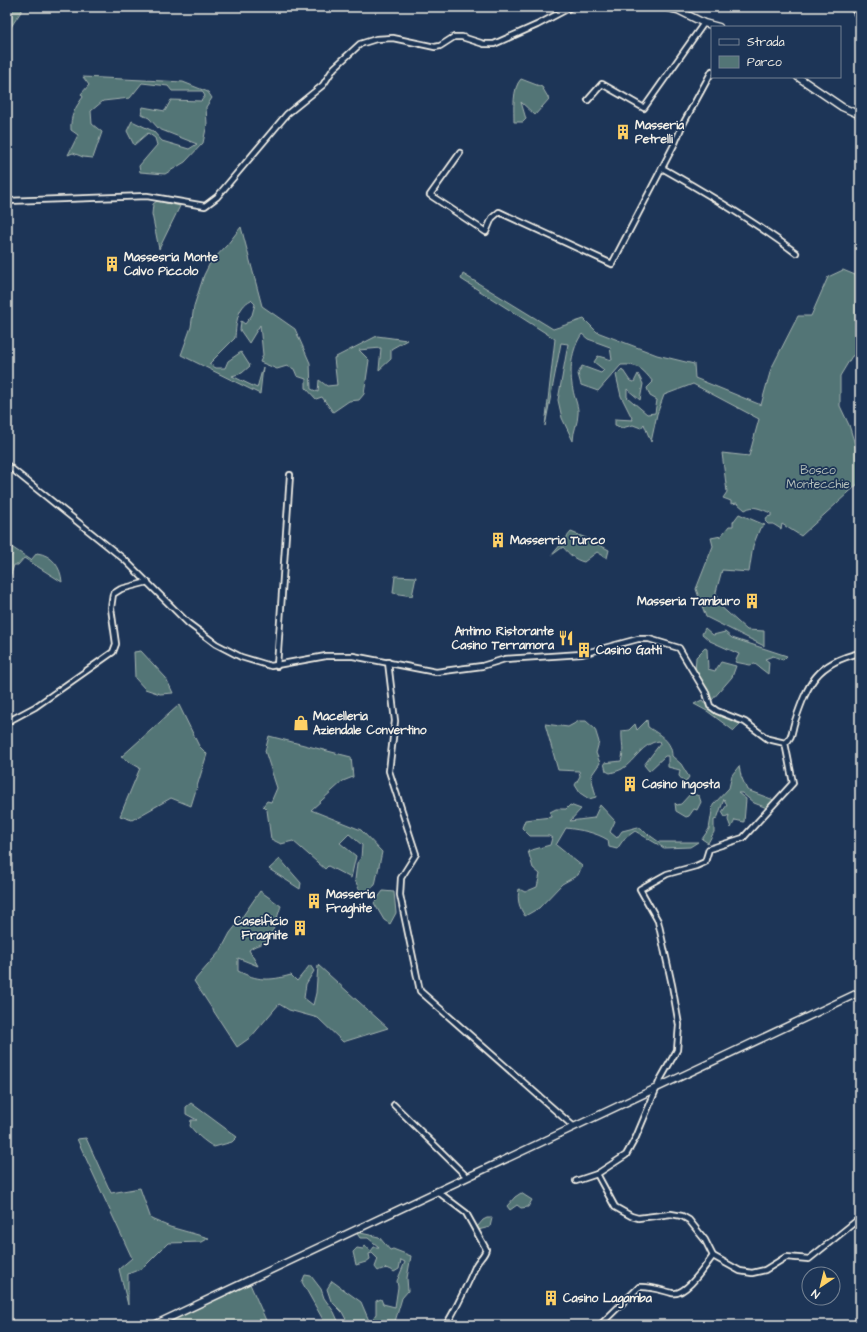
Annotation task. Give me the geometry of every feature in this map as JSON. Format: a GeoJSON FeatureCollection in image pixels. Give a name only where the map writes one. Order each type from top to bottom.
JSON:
{"type":"FeatureCollection","features":[{"type":"Feature","properties":{"kind":"main road"},"geometry":{"type":"LineString","coordinates":[[634,7],[664,7],[686,13],[704,23],[715,26]]}},
{"type":"Feature","properties":{"kind":"main road"},"geometry":{"type":"LineString","coordinates":[[799,78],[842,107],[860,115]]}},
{"type":"Feature","properties":{"kind":"main road"},"geometry":{"type":"LineString","coordinates":[[154,1325],[573,1126],[860,992]]}},
{"type":"Feature","properties":{"kind":"street"},"geometry":{"type":"LineString","coordinates":[[7,201],[147,196],[205,206],[217,197],[287,114],[323,86],[334,68],[360,44],[376,38],[393,38],[435,47],[440,46],[454,36],[489,45],[537,25],[571,7]]}},
{"type":"Feature","properties":{"kind":"street"},"geometry":{"type":"LineString","coordinates":[[853,7],[860,19]]}},
{"type":"Feature","properties":{"kind":"street"},"geometry":{"type":"LineString","coordinates":[[588,100],[602,84],[644,108],[704,23]]}},
{"type":"Feature","properties":{"kind":"street"},"geometry":{"type":"LineString","coordinates":[[460,153],[430,196],[486,232],[492,218],[499,212],[612,264],[682,126],[711,73]]}},
{"type":"Feature","properties":{"kind":"street"},"geometry":{"type":"LineString","coordinates":[[662,168],[718,200],[751,223],[769,233],[796,253]]}},
{"type":"Feature","properties":{"kind":"street"},"geometry":{"type":"LineString","coordinates":[[7,465],[125,560],[188,624],[216,644],[242,656],[271,666],[326,656],[359,657],[436,672],[482,666],[505,659],[582,654],[638,639],[649,639],[679,648],[706,692],[708,701],[713,709],[745,722],[768,739],[785,743]]}},
{"type":"Feature","properties":{"kind":"street"},"geometry":{"type":"LineString","coordinates":[[277,666],[290,475]]}},
{"type":"Feature","properties":{"kind":"street"},"geometry":{"type":"LineString","coordinates":[[7,722],[35,706],[113,652],[116,644],[111,608],[113,594],[121,589],[148,582]]}},
{"type":"Feature","properties":{"kind":"street"},"geometry":{"type":"LineString","coordinates":[[785,743],[790,739],[801,706],[819,672],[833,661],[860,653]]}},
{"type":"Feature","properties":{"kind":"street"},"geometry":{"type":"LineString","coordinates":[[388,662],[395,721],[389,771],[416,854],[401,878],[400,895],[420,991],[573,1126]]}},
{"type":"Feature","properties":{"kind":"street"},"geometry":{"type":"LineString","coordinates":[[576,1181],[597,1174],[626,1155],[636,1137],[657,1087],[676,1050],[679,1025],[658,921],[640,889],[667,874],[705,862],[708,849],[743,838],[793,783],[785,743]]}},
{"type":"Feature","properties":{"kind":"street"},"geometry":{"type":"LineString","coordinates":[[394,1105],[467,1176]]}},
{"type":"Feature","properties":{"kind":"street"},"geometry":{"type":"LineString","coordinates":[[597,1174],[614,1207],[638,1218],[670,1214],[682,1216],[689,1220],[705,1240],[713,1256],[740,1271],[752,1273],[765,1270],[786,1257],[809,1259],[860,1218]]}},
{"type":"Feature","properties":{"kind":"street"},"geometry":{"type":"LineString","coordinates":[[437,1191],[466,1213],[486,1249],[485,1253],[477,1263],[454,1312],[446,1325]]}},
{"type":"Feature","properties":{"kind":"street"},"geometry":{"type":"LineString","coordinates":[[600,1325],[638,1287],[651,1287],[675,1293],[681,1292],[699,1275],[713,1256]]}},
{"type":"Feature","properties":{"kind":"green space"},"geometry":{"type":"Polygon","coordinates":[[[7,7],[24,7],[7,33],[7,7]]]}},
{"type":"Feature","properties":{"kind":"green space"},"geometry":{"type":"Polygon","coordinates":[[[83,77],[183,82],[208,92],[212,98],[206,107],[207,124],[203,143],[185,162],[165,174],[140,172],[139,166],[157,145],[155,138],[148,133],[134,145],[127,131],[132,121],[153,131],[162,141],[189,149],[197,144],[159,129],[149,118],[141,114],[143,107],[165,111],[171,100],[201,101],[205,96],[202,91],[172,91],[168,86],[142,83],[130,98],[103,101],[91,111],[92,124],[102,132],[93,158],[83,157],[73,153],[68,155],[78,135],[71,130],[72,116],[83,97],[81,94],[89,85],[83,77]]]}},
{"type":"Feature","properties":{"kind":"green space"},"geometry":{"type":"Polygon","coordinates":[[[521,79],[542,87],[549,99],[535,115],[521,102],[526,119],[523,122],[514,122],[515,93],[521,79]]]}},
{"type":"Feature","properties":{"kind":"green space"},"geometry":{"type":"Polygon","coordinates":[[[157,201],[180,206],[159,249],[152,214],[153,204],[157,201]]]}},
{"type":"Feature","properties":{"kind":"green space"},"geometry":{"type":"Polygon","coordinates":[[[241,227],[262,306],[295,329],[310,363],[311,389],[318,392],[319,380],[327,386],[337,385],[334,358],[377,336],[407,340],[391,349],[391,359],[379,370],[381,348],[359,350],[369,360],[364,394],[359,400],[349,401],[333,412],[322,397],[316,399],[306,388],[306,379],[297,376],[294,369],[287,366],[277,369],[260,362],[263,355],[260,325],[249,343],[240,330],[241,321],[245,324],[252,315],[255,304],[251,300],[246,303],[240,311],[235,338],[209,364],[216,368],[225,368],[228,361],[241,352],[250,366],[242,373],[232,376],[257,388],[263,367],[260,394],[181,355],[191,327],[194,306],[204,275],[210,263],[241,227]]]}},
{"type":"Feature","properties":{"kind":"green space","name":"Bosco Montecchie"},"geometry":{"type":"Polygon","coordinates":[[[843,270],[860,277],[860,355],[852,356],[840,376],[840,406],[849,425],[860,461],[860,482],[801,536],[782,524],[781,529],[773,524],[768,524],[765,521],[767,517],[771,516],[771,513],[755,508],[748,508],[745,510],[737,503],[731,504],[731,501],[723,498],[727,492],[722,453],[749,456],[759,419],[693,384],[664,395],[657,414],[651,442],[644,424],[641,428],[633,425],[622,428],[615,425],[615,419],[633,420],[621,396],[616,375],[622,369],[630,381],[634,382],[638,374],[643,384],[640,400],[627,389],[627,397],[647,414],[655,413],[657,400],[650,396],[647,388],[653,382],[640,368],[632,365],[621,365],[598,391],[581,385],[578,374],[582,366],[601,373],[604,370],[594,362],[598,356],[612,360],[610,347],[588,339],[582,334],[575,347],[571,368],[572,383],[578,411],[573,441],[562,418],[558,400],[568,344],[561,343],[545,426],[555,339],[461,279],[463,274],[553,329],[584,319],[597,332],[657,355],[694,364],[695,378],[761,405],[771,369],[798,316],[811,316],[828,277],[843,270]]]}},
{"type":"Feature","properties":{"kind":"green space"},"geometry":{"type":"Polygon","coordinates":[[[739,514],[765,525],[760,528],[753,546],[749,572],[722,570],[716,592],[718,604],[747,630],[764,631],[764,646],[706,617],[696,589],[713,546],[711,538],[721,536],[729,526],[733,526],[733,522],[739,514]]]}},
{"type":"Feature","properties":{"kind":"green space"},"geometry":{"type":"Polygon","coordinates":[[[571,532],[609,550],[607,558],[597,552],[584,562],[572,556],[563,547],[552,555],[571,532]]]}},
{"type":"Feature","properties":{"kind":"green space"},"geometry":{"type":"Polygon","coordinates":[[[7,544],[31,560],[37,553],[47,556],[58,567],[62,582],[24,558],[18,565],[14,565],[7,586],[7,561],[13,554],[11,553],[7,555],[7,544]]]}},
{"type":"Feature","properties":{"kind":"green space"},"geometry":{"type":"Polygon","coordinates":[[[395,576],[416,577],[412,596],[393,593],[395,576]]]}},
{"type":"Feature","properties":{"kind":"green space"},"geometry":{"type":"Polygon","coordinates":[[[705,628],[713,635],[725,632],[732,638],[787,656],[783,660],[773,656],[765,659],[769,662],[768,674],[755,664],[750,665],[735,662],[739,654],[710,641],[702,634],[705,628]]]}},
{"type":"Feature","properties":{"kind":"green space"},"geometry":{"type":"Polygon","coordinates":[[[705,648],[707,649],[708,669],[715,671],[721,662],[736,666],[732,677],[712,700],[695,672],[696,657],[705,648]]]}},
{"type":"Feature","properties":{"kind":"green space"},"geometry":{"type":"Polygon","coordinates":[[[141,651],[166,678],[173,693],[160,694],[145,689],[135,678],[134,652],[141,651]]]}},
{"type":"Feature","properties":{"kind":"green space"},"geometry":{"type":"Polygon","coordinates":[[[702,700],[711,711],[740,724],[734,731],[707,711],[694,704],[702,700]]]}},
{"type":"Feature","properties":{"kind":"green space"},"geometry":{"type":"Polygon","coordinates":[[[179,705],[199,746],[207,754],[191,806],[171,798],[132,820],[120,816],[140,768],[121,757],[179,705]]]}},
{"type":"Feature","properties":{"kind":"green space"},"geometry":{"type":"Polygon","coordinates":[[[647,720],[648,727],[668,742],[672,756],[681,764],[689,777],[685,783],[679,776],[680,770],[668,767],[668,756],[665,756],[649,771],[644,765],[660,744],[659,741],[648,745],[622,769],[610,773],[606,771],[604,763],[621,761],[623,754],[622,731],[629,730],[635,724],[637,730],[647,720]]]}},
{"type":"Feature","properties":{"kind":"green space"},"geometry":{"type":"Polygon","coordinates":[[[579,721],[586,721],[595,729],[599,742],[596,753],[600,763],[591,776],[596,797],[589,799],[580,793],[575,785],[580,776],[579,771],[558,770],[545,724],[568,727],[579,721]]]}},
{"type":"Feature","properties":{"kind":"green space"},"geometry":{"type":"Polygon","coordinates":[[[269,736],[351,757],[353,777],[343,781],[311,810],[361,830],[382,852],[375,885],[362,896],[355,880],[357,863],[361,858],[362,845],[349,834],[340,843],[356,856],[351,878],[328,866],[325,869],[293,841],[281,844],[271,839],[267,810],[263,806],[267,801],[271,802],[277,788],[265,751],[269,736]]]}},
{"type":"Feature","properties":{"kind":"green space"},"geometry":{"type":"Polygon","coordinates":[[[739,766],[741,776],[747,790],[774,800],[767,808],[754,803],[742,793],[738,793],[746,799],[744,822],[735,820],[731,828],[728,820],[729,815],[725,817],[722,812],[727,805],[724,799],[717,819],[714,820],[714,832],[708,843],[702,839],[709,829],[713,805],[729,788],[732,775],[739,766]]]}},
{"type":"Feature","properties":{"kind":"green space"},"geometry":{"type":"Polygon","coordinates":[[[691,793],[699,796],[701,802],[697,810],[694,809],[689,816],[686,817],[676,811],[675,803],[677,805],[681,804],[691,793]]]}},
{"type":"Feature","properties":{"kind":"green space"},"geometry":{"type":"Polygon","coordinates":[[[570,805],[581,809],[570,821],[594,818],[600,805],[615,821],[610,832],[617,838],[622,831],[638,827],[659,842],[698,842],[690,847],[664,848],[635,831],[624,839],[617,849],[609,847],[608,840],[598,835],[566,828],[556,845],[582,866],[578,875],[562,884],[539,908],[525,916],[519,903],[519,889],[525,892],[537,887],[540,874],[533,868],[528,851],[550,845],[552,838],[549,836],[530,836],[522,828],[525,820],[551,817],[550,812],[556,809],[566,809],[570,805]]]}},
{"type":"Feature","properties":{"kind":"green space"},"geometry":{"type":"Polygon","coordinates":[[[280,859],[301,883],[300,889],[269,869],[280,859]]]}},
{"type":"Feature","properties":{"kind":"green space"},"geometry":{"type":"Polygon","coordinates":[[[260,891],[281,906],[273,931],[268,940],[249,950],[258,966],[238,958],[238,971],[252,977],[264,979],[291,975],[297,981],[310,965],[314,971],[306,984],[304,998],[313,1005],[316,993],[318,965],[388,1028],[343,1042],[318,1018],[289,1010],[279,1004],[251,1037],[237,1047],[194,981],[221,950],[230,933],[260,891]]]}},
{"type":"Feature","properties":{"kind":"green space"},"geometry":{"type":"Polygon","coordinates":[[[383,891],[394,892],[396,913],[390,924],[384,920],[374,903],[383,891]]]}},
{"type":"Feature","properties":{"kind":"green space"},"geometry":{"type":"Polygon","coordinates":[[[191,1103],[237,1137],[232,1142],[214,1147],[207,1142],[190,1126],[191,1120],[197,1120],[186,1114],[186,1107],[191,1103]]]}},
{"type":"Feature","properties":{"kind":"green space"},"geometry":{"type":"Polygon","coordinates":[[[86,1138],[111,1193],[140,1188],[151,1219],[170,1227],[209,1238],[202,1242],[168,1243],[143,1268],[128,1274],[128,1305],[119,1269],[132,1258],[77,1139],[86,1138]]]}},
{"type":"Feature","properties":{"kind":"green space"},"geometry":{"type":"Polygon","coordinates":[[[521,1193],[532,1200],[528,1207],[521,1208],[517,1205],[510,1210],[507,1206],[521,1193]]]}},
{"type":"Feature","properties":{"kind":"green space"},"geometry":{"type":"Polygon","coordinates":[[[487,1218],[492,1218],[490,1227],[478,1230],[477,1227],[487,1218]]]}},
{"type":"Feature","properties":{"kind":"green space"},"geometry":{"type":"Polygon","coordinates":[[[356,1232],[379,1237],[390,1250],[393,1249],[411,1256],[407,1278],[408,1291],[402,1298],[394,1325],[349,1325],[342,1312],[331,1301],[327,1289],[332,1281],[361,1302],[370,1323],[376,1314],[376,1301],[381,1299],[383,1304],[395,1307],[398,1287],[397,1281],[405,1262],[401,1260],[399,1269],[394,1272],[386,1268],[378,1271],[375,1267],[378,1259],[372,1253],[369,1254],[370,1259],[366,1262],[356,1265],[353,1252],[357,1248],[363,1249],[365,1246],[371,1251],[374,1247],[379,1247],[368,1238],[360,1238],[356,1232]]]}},
{"type":"Feature","properties":{"kind":"green space"},"geometry":{"type":"Polygon","coordinates":[[[305,1275],[311,1276],[321,1289],[324,1298],[334,1312],[340,1325],[326,1325],[302,1282],[305,1275]]]}},
{"type":"Feature","properties":{"kind":"green space"},"geometry":{"type":"Polygon","coordinates":[[[250,1284],[268,1325],[175,1325],[172,1320],[250,1284]]]}},
{"type":"Feature","properties":{"kind":"place","name":"Masseria Petrelli"},"geometry":{"type":"Point","coordinates":[623,132]}},
{"type":"Feature","properties":{"kind":"place","name":"Massesria Monte Calvo Piccolo"},"geometry":{"type":"Point","coordinates":[112,264]}},
{"type":"Feature","properties":{"kind":"place","name":"Masserria Turco"},"geometry":{"type":"Point","coordinates":[498,540]}},
{"type":"Feature","properties":{"kind":"place","name":"Masseria Tamburo"},"geometry":{"type":"Point","coordinates":[752,601]}},
{"type":"Feature","properties":{"kind":"place","name":"Antimo Ristorante Casino Terramora"},"geometry":{"type":"Point","coordinates":[566,638]}},
{"type":"Feature","properties":{"kind":"place","name":"Casino Gatti"},"geometry":{"type":"Point","coordinates":[584,650]}},
{"type":"Feature","properties":{"kind":"place","name":"Macelleria Aziendale Convertino"},"geometry":{"type":"Point","coordinates":[301,723]}},
{"type":"Feature","properties":{"kind":"place","name":"Casino Ingosta"},"geometry":{"type":"Point","coordinates":[630,784]}},
{"type":"Feature","properties":{"kind":"place","name":"Masseria Fraghite"},"geometry":{"type":"Point","coordinates":[314,901]}},
{"type":"Feature","properties":{"kind":"place","name":"Caseificio Fragnite"},"geometry":{"type":"Point","coordinates":[300,928]}},
{"type":"Feature","properties":{"kind":"place","name":"Casino Lagamba"},"geometry":{"type":"Point","coordinates":[551,1298]}}]}
